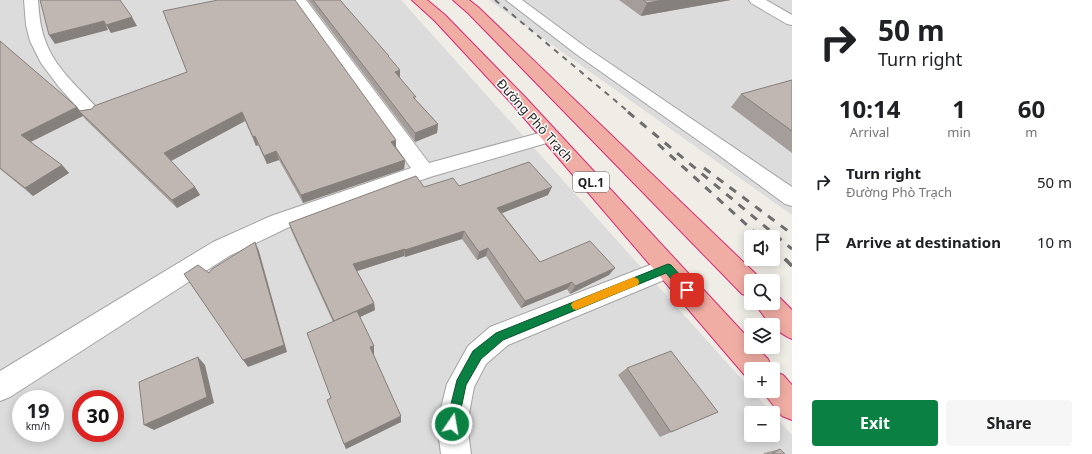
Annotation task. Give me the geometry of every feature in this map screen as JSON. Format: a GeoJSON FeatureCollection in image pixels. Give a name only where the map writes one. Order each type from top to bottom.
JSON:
{"type":"FeatureCollection","features":[{"type":"Feature","properties":{"kind":"highway","name":"Đường Phò Trạch"},"geometry":{"type":"LineString","coordinates":[[419,0],[440,18],[519,101],[668,268],[743,340],[754,362]]}},
{"type":"Feature","properties":{"kind":"highway"},"geometry":{"type":"LineString","coordinates":[[440,18],[467,5]]}},
{"type":"Feature","properties":{"kind":"highway","name":"QL.1"},"geometry":{"type":"LineString","coordinates":[[467,5],[744,279]]}},
{"type":"Feature","properties":{"kind":"highway"},"geometry":{"type":"LineString","coordinates":[[773,310],[784,326]]}},
{"type":"Feature","properties":{"kind":"highway"},"geometry":{"type":"LineString","coordinates":[[780,393],[792,406]]}},
{"type":"Feature","properties":{"kind":"street"},"geometry":{"type":"LineString","coordinates":[[31,0],[34,29],[44,56],[53,70],[92,112]]}},
{"type":"Feature","properties":{"kind":"street"},"geometry":{"type":"LineString","coordinates":[[299,0],[424,170]]}},
{"type":"Feature","properties":{"kind":"street"},"geometry":{"type":"LineString","coordinates":[[513,0],[552,31],[605,69],[754,169],[792,198]]}},
{"type":"Feature","properties":{"kind":"street"},"geometry":{"type":"LineString","coordinates":[[756,0],[792,21]]}},
{"type":"Feature","properties":{"kind":"street"},"geometry":{"type":"LineString","coordinates":[[0,387],[221,248],[250,234],[279,222],[424,170],[550,136]]}},
{"type":"Feature","properties":{"kind":"street"},"geometry":{"type":"LineString","coordinates":[[456,454],[452,424],[461,384],[477,355],[500,336],[668,268]]}},
{"type":"Feature","properties":{"kind":"shaded area"},"geometry":{"type":"Polygon","coordinates":[[[0,0],[401,0],[744,382],[744,398],[759,398],[766,406],[744,406],[744,442],[780,442],[780,422],[792,435],[792,454],[0,454],[0,0]]]}},
{"type":"Feature","properties":{"kind":"shaded area"},"geometry":{"type":"Polygon","coordinates":[[[489,0],[792,0],[792,215],[489,0]]]}},
{"type":"Feature","properties":{"kind":"building"},"geometry":{"type":"Polygon","coordinates":[[[40,0],[120,0],[132,17],[106,25],[104,21],[49,35],[40,0]]]}},
{"type":"Feature","properties":{"kind":"building"},"geometry":{"type":"Polygon","coordinates":[[[218,0],[295,0],[396,140],[391,142],[405,160],[301,195],[276,151],[264,156],[255,136],[253,137],[242,112],[164,153],[195,187],[172,200],[79,111],[92,109],[94,106],[187,72],[163,11],[218,0]]]}},
{"type":"Feature","properties":{"kind":"building"},"geometry":{"type":"Polygon","coordinates":[[[313,0],[340,0],[389,56],[400,70],[395,72],[416,97],[413,97],[438,124],[415,133],[313,0]]]}},
{"type":"Feature","properties":{"kind":"building"},"geometry":{"type":"Polygon","coordinates":[[[643,0],[663,0],[647,3],[643,0]]]}},
{"type":"Feature","properties":{"kind":"building"},"geometry":{"type":"Polygon","coordinates":[[[0,41],[77,107],[21,135],[62,165],[25,188],[0,168],[0,41]]]}},
{"type":"Feature","properties":{"kind":"building"},"geometry":{"type":"Polygon","coordinates":[[[792,80],[792,131],[741,94],[792,80]]]}},
{"type":"Feature","properties":{"kind":"building"},"geometry":{"type":"Polygon","coordinates":[[[529,162],[552,187],[497,208],[540,262],[590,241],[615,268],[575,286],[572,282],[525,301],[488,248],[479,252],[464,231],[405,250],[353,264],[374,303],[334,321],[289,223],[416,176],[424,187],[453,178],[459,186],[529,162]]]}},
{"type":"Feature","properties":{"kind":"building"},"geometry":{"type":"Polygon","coordinates":[[[255,242],[284,345],[243,360],[184,274],[198,265],[209,273],[212,269],[255,242]]]}},
{"type":"Feature","properties":{"kind":"building"},"geometry":{"type":"Polygon","coordinates":[[[357,311],[374,346],[370,347],[401,416],[344,444],[327,400],[331,398],[307,333],[357,311]]]}},
{"type":"Feature","properties":{"kind":"building"},"geometry":{"type":"Polygon","coordinates":[[[671,351],[718,412],[671,432],[627,368],[671,351]]]}},
{"type":"Feature","properties":{"kind":"building"},"geometry":{"type":"Polygon","coordinates":[[[198,357],[207,397],[144,425],[139,382],[198,357]]]}},
{"type":"Feature","properties":{"kind":"building"},"geometry":{"type":"Polygon","coordinates":[[[780,449],[785,454],[772,454],[780,449]]]}},
{"type":"Feature","properties":{"kind":"railway"},"geometry":{"type":"LineString","coordinates":[[495,0],[630,113]]}},
{"type":"Feature","properties":{"kind":"railway"},"geometry":{"type":"LineString","coordinates":[[628,112],[792,249]]}},
{"type":"Feature","properties":{"kind":"railway"},"geometry":{"type":"LineString","coordinates":[[658,144],[752,230]]}},
{"type":"Feature","properties":{"kind":"railway"},"geometry":{"type":"LineString","coordinates":[[704,168],[792,234]]}},
{"type":"Feature","properties":{"kind":"railway"},"geometry":{"type":"LineString","coordinates":[[780,254],[786,260]]}},
{"type":"Feature","properties":{"kind":"railway"},"geometry":{"type":"LineString","coordinates":[[786,260],[792,266]]}},
{"type":"Feature","properties":{"kind":"slow traffic"},"geometry":{"type":"LineString","coordinates":[[576,305],[634,282]]}},
{"type":"Feature","properties":{"kind":"route"},"geometry":{"type":"LineString","coordinates":[[452,424],[461,384],[477,355],[500,336],[668,268],[687,290]]}}]}
